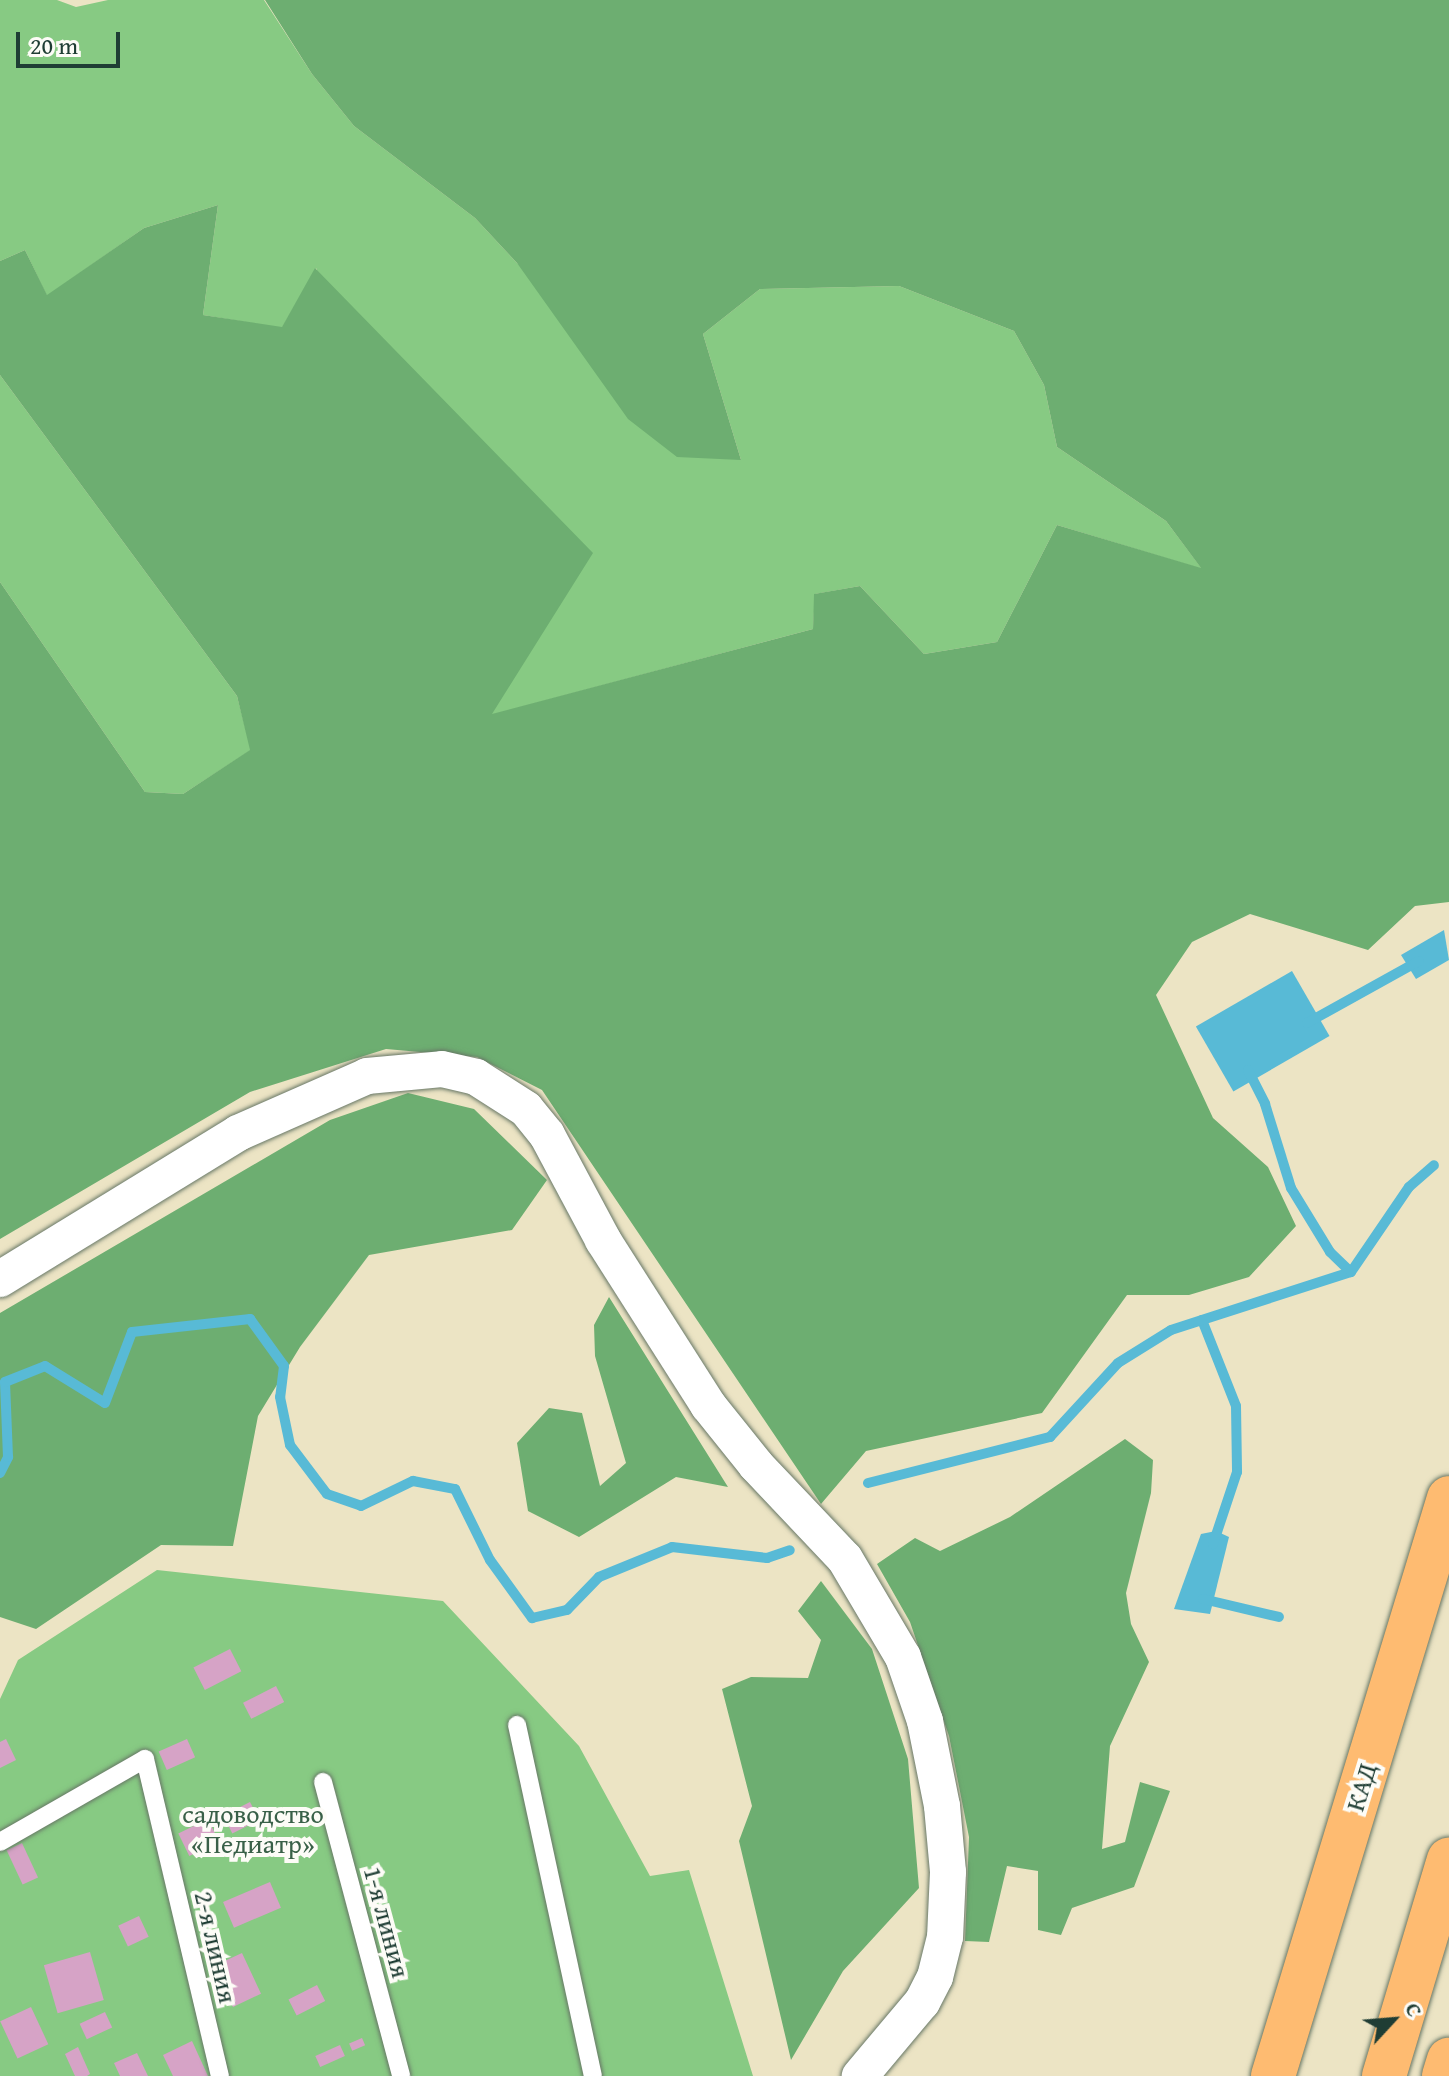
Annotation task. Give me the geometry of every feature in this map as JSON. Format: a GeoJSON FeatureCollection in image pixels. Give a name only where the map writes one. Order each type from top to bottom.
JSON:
{"type":"FeatureCollection","features":[{"type":"Feature","properties":{"kind":"main road","name":"КАД"},"geometry":{"type":"LineString","coordinates":[[1273,2076],[1449,1498]]}},
{"type":"Feature","properties":{"kind":"main road"},"geometry":{"type":"LineString","coordinates":[[1384,2076],[1449,1860]]}},
{"type":"Feature","properties":{"kind":"main road"},"geometry":{"type":"LineString","coordinates":[[1444,2076],[1449,2060]]}},
{"type":"Feature","properties":{"kind":"street"},"geometry":{"type":"LineString","coordinates":[[0,1279],[238,1133],[367,1076],[442,1069],[476,1077],[526,1109],[547,1135],[603,1240],[708,1405],[756,1465],[845,1559],[903,1657],[912,1683],[942,1806],[948,1872],[945,1937],[935,1977],[922,2002],[860,2076]]}},
{"type":"Feature","properties":{"kind":"lane"},"geometry":{"type":"LineString","coordinates":[[517,1725],[593,2076]]}},
{"type":"Feature","properties":{"kind":"lane","name":"2-я линия"},"geometry":{"type":"LineString","coordinates":[[0,1842],[145,1759],[220,2076]]}},
{"type":"Feature","properties":{"kind":"lane","name":"1-я линия"},"geometry":{"type":"LineString","coordinates":[[323,1782],[401,2076]]}},
{"type":"Feature","properties":{"kind":"green space"},"geometry":{"type":"Polygon","coordinates":[[[0,0],[57,0],[76,7],[108,0],[264,0],[312,74],[354,126],[475,218],[517,263],[741,460],[703,334],[760,289],[899,286],[1014,331],[1044,385],[1057,447],[1166,521],[1202,569],[1057,525],[997,642],[924,654],[860,586],[815,594],[813,629],[491,715],[316,268],[282,328],[203,315],[218,205],[144,228],[47,296],[25,250],[0,261],[0,0]]]}},
{"type":"Feature","properties":{"kind":"green space"},"geometry":{"type":"Polygon","coordinates":[[[265,0],[1449,0],[1449,902],[1415,906],[1368,950],[1250,914],[1192,942],[1156,995],[1213,1118],[1268,1167],[1296,1226],[1249,1277],[1189,1295],[1127,1295],[1042,1413],[866,1451],[821,1504],[542,1090],[477,1057],[386,1049],[250,1092],[0,1239],[0,582],[145,792],[183,794],[250,750],[237,696],[0,375],[0,261],[25,250],[47,295],[144,228],[218,205],[203,315],[282,327],[315,268],[593,553],[492,714],[813,629],[814,594],[860,586],[924,654],[997,642],[1057,525],[1201,568],[1166,521],[1057,447],[1044,385],[1014,331],[899,286],[760,289],[703,334],[741,460],[677,457],[628,419],[517,263],[475,218],[354,126],[312,74],[265,0]]]}},
{"type":"Feature","properties":{"kind":"green space"},"geometry":{"type":"Polygon","coordinates":[[[0,375],[237,696],[251,750],[183,794],[145,792],[0,582],[0,375]]]}},
{"type":"Feature","properties":{"kind":"green space"},"geometry":{"type":"Polygon","coordinates":[[[408,1093],[474,1109],[547,1180],[512,1230],[369,1255],[300,1347],[258,1416],[233,1546],[161,1545],[36,1629],[0,1617],[0,1313],[330,1120],[408,1093]]]}},
{"type":"Feature","properties":{"kind":"green space"},"geometry":{"type":"Polygon","coordinates":[[[609,1297],[728,1487],[676,1477],[579,1537],[528,1511],[517,1443],[549,1408],[582,1413],[600,1486],[626,1463],[595,1356],[594,1325],[609,1297]]]}},
{"type":"Feature","properties":{"kind":"green space"},"geometry":{"type":"Polygon","coordinates":[[[1125,1439],[1153,1460],[1151,1493],[1126,1593],[1131,1624],[1149,1662],[1110,1746],[1102,1849],[1125,1842],[1140,1782],[1170,1791],[1134,1887],[1072,1908],[1061,1935],[1038,1930],[1038,1871],[1007,1866],[989,1942],[965,1941],[969,1837],[949,1736],[910,1622],[877,1564],[915,1538],[940,1551],[1010,1517],[1125,1439]]]}},
{"type":"Feature","properties":{"kind":"green space","name":"садоводство «Педиатр»"},"geometry":{"type":"Polygon","coordinates":[[[157,1570],[443,1601],[579,1746],[650,1876],[689,1870],[753,2076],[0,2076],[0,1699],[18,1660],[157,1570]]]}},
{"type":"Feature","properties":{"kind":"green space"},"geometry":{"type":"Polygon","coordinates":[[[821,1581],[872,1649],[908,1759],[919,1888],[843,1971],[791,2060],[739,1841],[752,1806],[722,1689],[751,1677],[808,1678],[821,1640],[798,1611],[821,1581]]]}},
{"type":"Feature","properties":{"kind":"water"},"geometry":{"type":"Polygon","coordinates":[[[1444,930],[1449,960],[1416,979],[1401,955],[1444,930]]]}},
{"type":"Feature","properties":{"kind":"water"},"geometry":{"type":"Polygon","coordinates":[[[1292,971],[1330,1036],[1233,1091],[1196,1026],[1292,971]]]}},
{"type":"Feature","properties":{"kind":"water"},"geometry":{"type":"Polygon","coordinates":[[[1216,1531],[1229,1537],[1210,1614],[1174,1609],[1201,1534],[1216,1531]]]}},
{"type":"Feature","properties":{"kind":"building"},"geometry":{"type":"Polygon","coordinates":[[[230,1649],[241,1671],[205,1690],[193,1668],[230,1649]]]}},
{"type":"Feature","properties":{"kind":"building"},"geometry":{"type":"Polygon","coordinates":[[[276,1686],[284,1702],[251,1719],[243,1703],[276,1686]]]}},
{"type":"Feature","properties":{"kind":"building"},"geometry":{"type":"Polygon","coordinates":[[[6,1739],[16,1760],[0,1768],[0,1742],[6,1739]]]}},
{"type":"Feature","properties":{"kind":"building"},"geometry":{"type":"Polygon","coordinates":[[[187,1739],[195,1757],[167,1770],[159,1752],[187,1739]]]}},
{"type":"Feature","properties":{"kind":"building"},"geometry":{"type":"Polygon","coordinates":[[[250,1802],[259,1820],[232,1833],[223,1816],[250,1802]]]}},
{"type":"Feature","properties":{"kind":"building"},"geometry":{"type":"Polygon","coordinates":[[[208,1819],[219,1841],[189,1856],[178,1833],[208,1819]]]}},
{"type":"Feature","properties":{"kind":"building"},"geometry":{"type":"Polygon","coordinates":[[[22,1843],[38,1877],[23,1885],[7,1850],[22,1843]]]}},
{"type":"Feature","properties":{"kind":"building"},"geometry":{"type":"Polygon","coordinates":[[[270,1882],[281,1908],[234,1928],[223,1902],[270,1882]]]}},
{"type":"Feature","properties":{"kind":"building"},"geometry":{"type":"Polygon","coordinates":[[[139,1916],[149,1937],[128,1947],[118,1926],[139,1916]]]}},
{"type":"Feature","properties":{"kind":"building"},"geometry":{"type":"Polygon","coordinates":[[[90,1952],[104,2000],[58,2013],[44,1965],[90,1952]]]}},
{"type":"Feature","properties":{"kind":"building"},"geometry":{"type":"Polygon","coordinates":[[[242,1953],[261,1994],[233,2007],[214,1966],[242,1953]]]}},
{"type":"Feature","properties":{"kind":"building"},"geometry":{"type":"Polygon","coordinates":[[[317,1985],[325,2001],[297,2016],[288,2000],[317,1985]]]}},
{"type":"Feature","properties":{"kind":"building"},"geometry":{"type":"Polygon","coordinates":[[[31,2007],[48,2044],[18,2059],[0,2021],[31,2007]]]}},
{"type":"Feature","properties":{"kind":"building"},"geometry":{"type":"Polygon","coordinates":[[[105,2012],[112,2027],[87,2039],[80,2024],[105,2012]]]}},
{"type":"Feature","properties":{"kind":"building"},"geometry":{"type":"Polygon","coordinates":[[[362,2038],[365,2045],[352,2051],[349,2043],[362,2038]]]}},
{"type":"Feature","properties":{"kind":"building"},"geometry":{"type":"Polygon","coordinates":[[[192,2041],[208,2076],[173,2076],[163,2055],[192,2041]]]}},
{"type":"Feature","properties":{"kind":"building"},"geometry":{"type":"Polygon","coordinates":[[[340,2045],[345,2056],[320,2067],[315,2056],[340,2045]]]}},
{"type":"Feature","properties":{"kind":"building"},"geometry":{"type":"Polygon","coordinates":[[[78,2047],[90,2074],[87,2076],[75,2076],[65,2054],[78,2047]]]}},
{"type":"Feature","properties":{"kind":"building"},"geometry":{"type":"Polygon","coordinates":[[[137,2053],[148,2076],[120,2076],[114,2063],[137,2053]]]}},
{"type":"Feature","properties":{"kind":"waterway"},"geometry":{"type":"LineString","coordinates":[[1307,1023],[1419,961]]}},
{"type":"Feature","properties":{"kind":"waterway"},"geometry":{"type":"LineString","coordinates":[[1248,1070],[1265,1104],[1291,1188],[1330,1252],[1351,1272]]}},
{"type":"Feature","properties":{"kind":"waterway"},"geometry":{"type":"LineString","coordinates":[[868,1483],[1050,1437],[1118,1363],[1171,1330],[1351,1272],[1409,1187],[1434,1165]]}},
{"type":"Feature","properties":{"kind":"waterway"},"geometry":{"type":"LineString","coordinates":[[0,1473],[8,1457],[5,1382],[45,1366],[105,1403],[132,1332],[250,1319],[284,1366],[280,1397],[290,1445],[327,1494],[361,1506],[413,1481],[455,1489],[490,1560],[532,1618],[567,1610],[599,1577],[672,1547],[767,1558],[790,1550]]}},
{"type":"Feature","properties":{"kind":"waterway"},"geometry":{"type":"LineString","coordinates":[[1202,1320],[1236,1406],[1237,1472],[1213,1544]]}},
{"type":"Feature","properties":{"kind":"waterway"},"geometry":{"type":"LineString","coordinates":[[1203,1599],[1279,1617]]}}]}
